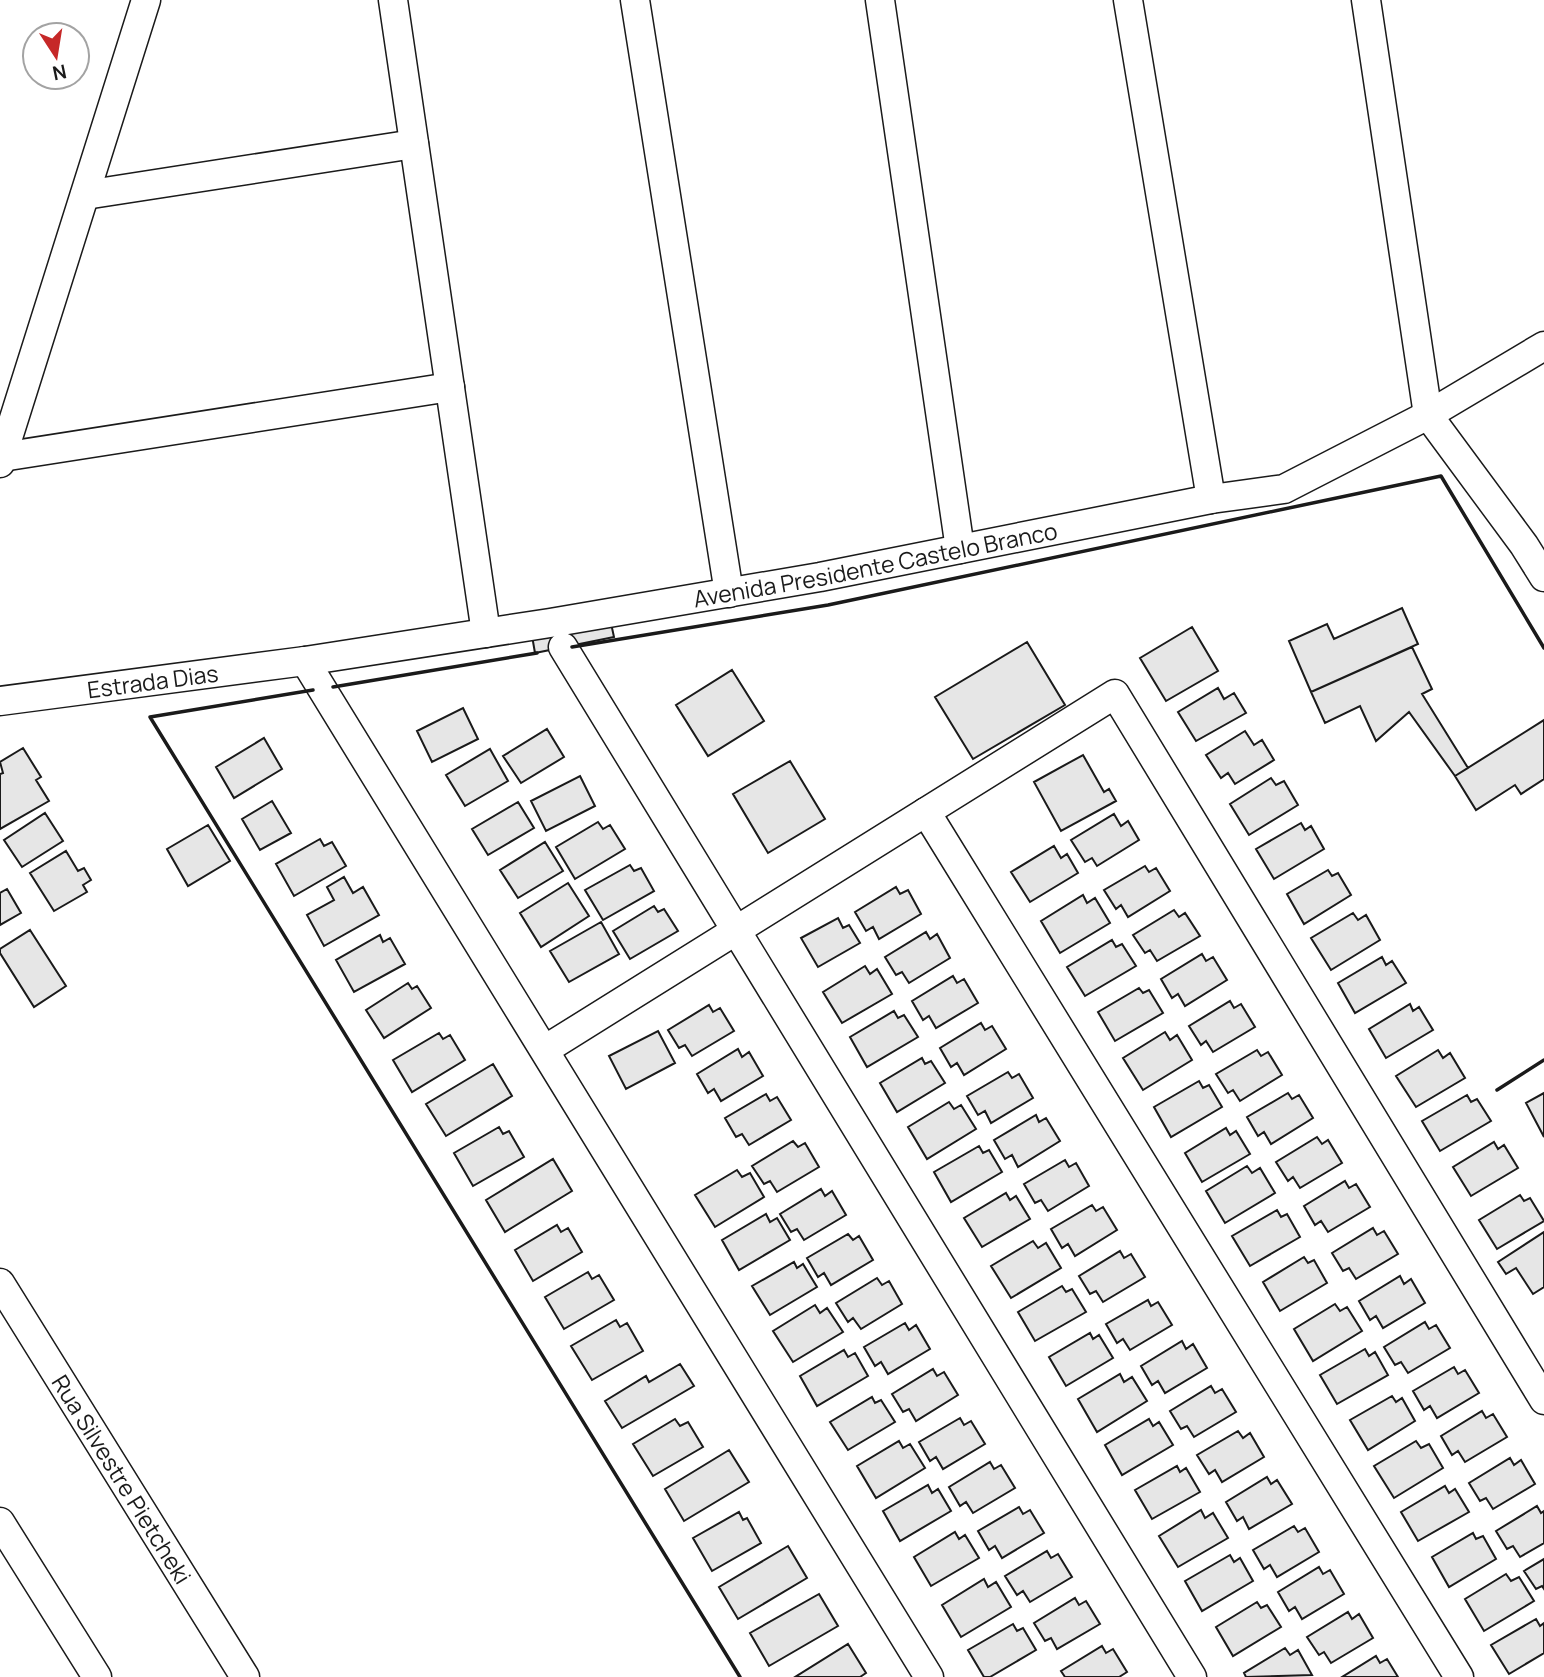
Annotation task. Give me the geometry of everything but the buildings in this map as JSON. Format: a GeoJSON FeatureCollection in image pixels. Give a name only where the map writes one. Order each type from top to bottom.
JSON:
{"type":"FeatureCollection","features":[{"type":"Feature","properties":{"kind":"street"},"geometry":{"type":"LineString","coordinates":[[146,0],[1,460],[450,387]]}},
{"type":"Feature","properties":{"kind":"street"},"geometry":{"type":"LineString","coordinates":[[393,0],[486,633]]}},
{"type":"Feature","properties":{"kind":"street"},"geometry":{"type":"LineString","coordinates":[[635,0],[729,593]]}},
{"type":"Feature","properties":{"kind":"street"},"geometry":{"type":"LineString","coordinates":[[880,0],[960,549]]}},
{"type":"Feature","properties":{"kind":"street"},"geometry":{"type":"LineString","coordinates":[[1128,0],[1211,499]]}},
{"type":"Feature","properties":{"kind":"street"},"geometry":{"type":"LineString","coordinates":[[1366,0],[1428,415],[1524,545],[1544,577]]}},
{"type":"Feature","properties":{"kind":"street"},"geometry":{"type":"LineString","coordinates":[[85,195],[414,144]]}},
{"type":"Feature","properties":{"kind":"street"},"geometry":{"type":"LineString","coordinates":[[1428,415],[1544,346]]}},
{"type":"Feature","properties":{"kind":"street","name":"Avenida Presidente Castelo Branco"},"geometry":{"type":"LineString","coordinates":[[305,661],[486,633],[555,632],[729,593],[1211,499],[1284,489],[1428,415]]}},
{"type":"Feature","properties":{"kind":"street"},"geometry":{"type":"LineString","coordinates":[[555,632],[1192,1677]]}},
{"type":"Feature","properties":{"kind":"street"},"geometry":{"type":"LineString","coordinates":[[305,661],[546,1049],[929,1677]]}},
{"type":"Feature","properties":{"kind":"street","name":"Estrada Dias"},"geometry":{"type":"LineString","coordinates":[[0,701],[305,661]]}},
{"type":"Feature","properties":{"kind":"street"},"geometry":{"type":"LineString","coordinates":[[546,1049],[1115,694],[1544,1400]]}},
{"type":"Feature","properties":{"kind":"street"},"geometry":{"type":"LineString","coordinates":[[926,812],[1459,1677]]}},
{"type":"Feature","properties":{"kind":"street","name":"Rua Silvestre Pietcheki"},"geometry":{"type":"LineString","coordinates":[[0,1283],[245,1677]]}},
{"type":"Feature","properties":{"kind":"street"},"geometry":{"type":"LineString","coordinates":[[0,1522],[97,1677]]}},
{"type":"Feature","properties":{"kind":"wall"},"geometry":{"type":"LineString","coordinates":[[572,647],[828,605],[1441,476],[1544,648]]}},
{"type":"Feature","properties":{"kind":"wall"},"geometry":{"type":"LineString","coordinates":[[333,687],[537,653]]}},
{"type":"Feature","properties":{"kind":"wall"},"geometry":{"type":"LineString","coordinates":[[313,690],[150,717],[740,1677]]}},
{"type":"Feature","properties":{"kind":"wall"},"geometry":{"type":"LineString","coordinates":[[1497,1090],[1544,1060]]}}]}
